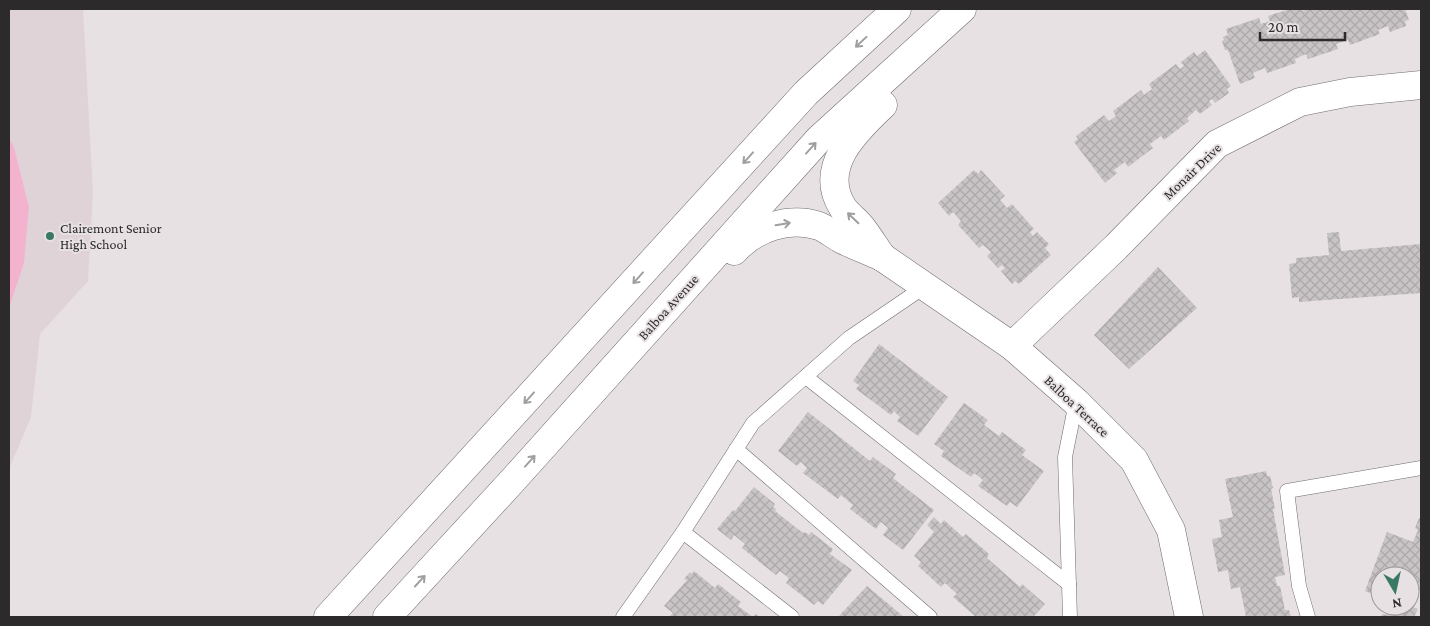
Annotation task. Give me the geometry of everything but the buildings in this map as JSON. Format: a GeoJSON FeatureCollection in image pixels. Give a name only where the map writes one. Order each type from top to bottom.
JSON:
{"type":"FeatureCollection","features":[{"type":"Feature","properties":{"kind":"main road"},"geometry":{"type":"LineString","coordinates":[[328,617],[806,94],[897,9]]}},
{"type":"Feature","properties":{"kind":"main road"},"geometry":{"type":"LineString","coordinates":[[882,257],[862,226],[843,207],[838,196],[835,183],[838,158],[858,129],[923,68],[963,9]]}},
{"type":"Feature","properties":{"kind":"main road","name":"Balboa Avenue"},"geometry":{"type":"LineString","coordinates":[[387,617],[818,139],[963,9]]}},
{"type":"Feature","properties":{"kind":"main road","name":"Monair Drive"},"geometry":{"type":"LineString","coordinates":[[1012,346],[1116,248],[1217,144],[1300,102],[1350,92],[1421,85]]}},
{"type":"Feature","properties":{"kind":"main road"},"geometry":{"type":"LineString","coordinates":[[627,353],[668,323],[739,245],[764,229],[779,224],[803,222],[820,227],[844,241],[882,257]]}},
{"type":"Feature","properties":{"kind":"main road","name":"Balboa Terrace"},"geometry":{"type":"LineString","coordinates":[[882,257],[1012,346],[1076,402],[1134,460],[1171,530],[1189,617]]}},
{"type":"Feature","properties":{"kind":"lane"},"geometry":{"type":"LineString","coordinates":[[627,616],[753,423],[849,338],[924,287]]}},
{"type":"Feature","properties":{"kind":"lane"},"geometry":{"type":"LineString","coordinates":[[806,376],[1069,584]]}},
{"type":"Feature","properties":{"kind":"lane"},"geometry":{"type":"LineString","coordinates":[[1070,617],[1065,458],[1076,402]]}},
{"type":"Feature","properties":{"kind":"lane"},"geometry":{"type":"LineString","coordinates":[[736,449],[930,617]]}},
{"type":"Feature","properties":{"kind":"lane"},"geometry":{"type":"LineString","coordinates":[[1308,617],[1299,586],[1288,491],[1421,468]]}},
{"type":"Feature","properties":{"kind":"lane"},"geometry":{"type":"LineString","coordinates":[[683,532],[792,617]]}},
{"type":"Feature","properties":{"kind":"shaded area","name":"Clairemont Senior High School"},"geometry":{"type":"Polygon","coordinates":[[[9,9],[83,9],[93,192],[88,281],[40,334],[31,417],[9,469],[9,9]]]}},
{"type":"Feature","properties":{"kind":"shaded area"},"geometry":{"type":"Polygon","coordinates":[[[9,138],[14,147],[29,207],[24,263],[9,308],[9,138]]]}},
{"type":"Feature","properties":{"kind":"place","name":"Clairemont Senior High School"},"geometry":{"type":"Point","coordinates":[50,236]}}]}
